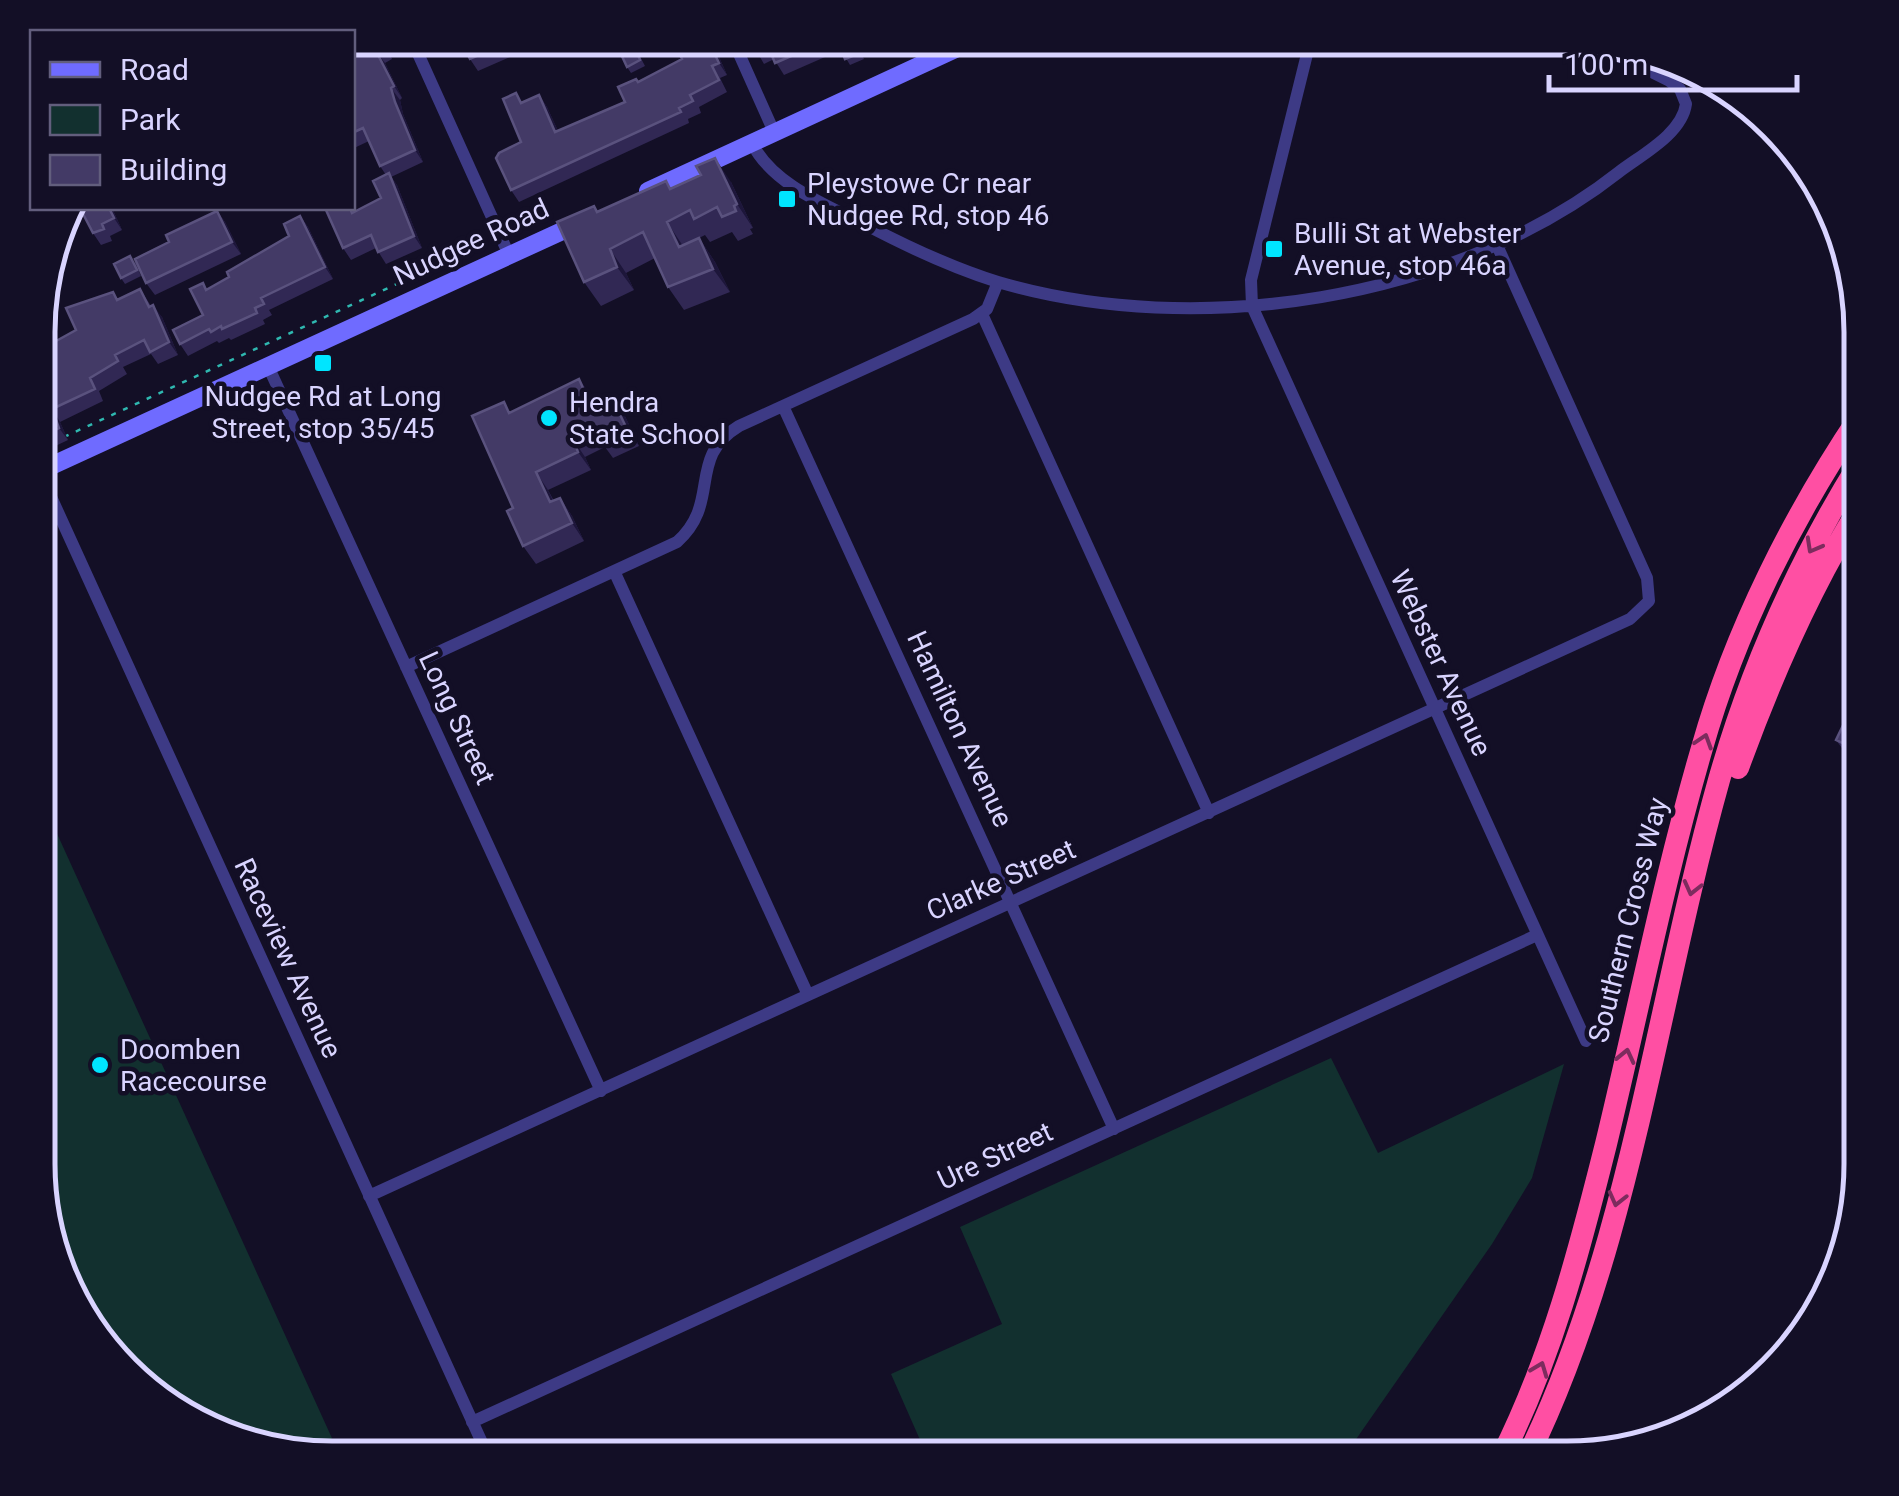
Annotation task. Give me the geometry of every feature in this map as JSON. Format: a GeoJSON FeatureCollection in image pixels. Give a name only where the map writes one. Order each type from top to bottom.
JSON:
{"type":"FeatureCollection","features":[{"type":"Feature","properties":{"kind":"highway","name":"Southern Cross Way"},"geometry":{"type":"LineString","coordinates":[[1509,1441],[1538,1376],[1572,1274],[1702,744],[1769,576],[1804,508],[1844,444]]}},
{"type":"Feature","properties":{"kind":"highway","name":"Southern Cross Way"},"geometry":{"type":"LineString","coordinates":[[1535,1441],[1562,1383],[1593,1292],[1712,808],[1741,710],[1798,574],[1844,493]]}},
{"type":"Feature","properties":{"kind":"highway"},"geometry":{"type":"LineString","coordinates":[[1712,808],[1734,780],[1778,665],[1844,536]]}},
{"type":"Feature","properties":{"kind":"main road"},"geometry":{"type":"LineString","coordinates":[[634,198],[940,56]]}},
{"type":"Feature","properties":{"kind":"main road","name":"Nudgee Road"},"geometry":{"type":"LineString","coordinates":[[55,464],[598,214]]}},
{"type":"Feature","properties":{"kind":"street"},"geometry":{"type":"LineString","coordinates":[[419,56],[509,255]]}},
{"type":"Feature","properties":{"kind":"street"},"geometry":{"type":"LineString","coordinates":[[740,56],[774,132]]}},
{"type":"Feature","properties":{"kind":"street"},"geometry":{"type":"LineString","coordinates":[[1252,306],[1252,280],[1308,56]]}},
{"type":"Feature","properties":{"kind":"street"},"geometry":{"type":"LineString","coordinates":[[752,143],[764,165],[827,205],[898,241],[998,282],[1099,302],[1156,307],[1252,306],[1372,287],[1424,272],[1496,244],[1613,177],[1676,126],[1686,104],[1680,89],[1636,64]]}},
{"type":"Feature","properties":{"kind":"street","name":"Clarke Street"},"geometry":{"type":"LineString","coordinates":[[370,1196],[1630,620],[1649,601],[1647,578],[1496,244]]}},
{"type":"Feature","properties":{"kind":"street"},"geometry":{"type":"LineString","coordinates":[[406,667],[664,549],[688,533],[701,511],[707,466],[716,446],[730,432],[982,314],[998,282]]}},
{"type":"Feature","properties":{"kind":"street","name":"Webster Avenue"},"geometry":{"type":"LineString","coordinates":[[1252,306],[1586,1041]]}},
{"type":"Feature","properties":{"kind":"street"},"geometry":{"type":"LineString","coordinates":[[982,314],[1209,813]]}},
{"type":"Feature","properties":{"kind":"street","name":"Long Street"},"geometry":{"type":"LineString","coordinates":[[268,366],[601,1090]]}},
{"type":"Feature","properties":{"kind":"street","name":"Hamilton Avenue"},"geometry":{"type":"LineString","coordinates":[[783,406],[1114,1129]]}},
{"type":"Feature","properties":{"kind":"street","name":"Raceview Avenue"},"geometry":{"type":"LineString","coordinates":[[55,507],[481,1440]]}},
{"type":"Feature","properties":{"kind":"street"},"geometry":{"type":"LineString","coordinates":[[615,573],[808,995]]}},
{"type":"Feature","properties":{"kind":"street","name":"Ure Street"},"geometry":{"type":"LineString","coordinates":[[472,1422],[1538,935]]}},
{"type":"Feature","properties":{"kind":"path"},"geometry":{"type":"LineString","coordinates":[[58,440],[486,243]]}},
{"type":"Feature","properties":{"kind":"green space","name":"Doomben Racecourse"},"geometry":{"type":"Polygon","coordinates":[[[56,830],[333,1440],[296,1439],[260,1432],[226,1420],[178,1394],[149,1372],[112,1333],[76,1270],[64,1236],[56,1182],[56,830]]]}},
{"type":"Feature","properties":{"kind":"green space"},"geometry":{"type":"Polygon","coordinates":[[[1331,1058],[1378,1153],[1564,1064],[1532,1178],[1492,1244],[1355,1441],[920,1440],[891,1374],[1002,1324],[960,1227],[1331,1058]]]}},
{"type":"Feature","properties":{"kind":"building"},"geometry":{"type":"Polygon","coordinates":[[[355,56],[379,56],[394,86],[391,88],[395,102],[415,150],[380,166],[363,128],[355,132],[355,56]]]}},
{"type":"Feature","properties":{"kind":"building"},"geometry":{"type":"Polygon","coordinates":[[[622,56],[638,56],[640,60],[627,67],[622,56]]]}},
{"type":"Feature","properties":{"kind":"building"},"geometry":{"type":"Polygon","coordinates":[[[680,56],[716,56],[719,63],[712,66],[719,80],[690,95],[693,101],[679,108],[681,112],[511,190],[496,158],[521,142],[503,99],[516,93],[521,103],[539,95],[555,132],[625,102],[618,87],[636,79],[638,82],[682,59],[680,56]]]}},
{"type":"Feature","properties":{"kind":"building"},"geometry":{"type":"Polygon","coordinates":[[[772,56],[791,56],[775,63],[772,56]]]}},
{"type":"Feature","properties":{"kind":"building"},"geometry":{"type":"Polygon","coordinates":[[[715,158],[737,204],[736,211],[722,217],[717,207],[694,219],[690,210],[667,222],[679,247],[699,238],[713,269],[668,287],[643,232],[610,249],[617,267],[584,282],[557,222],[594,206],[597,212],[666,181],[670,189],[701,175],[696,166],[715,158]]]}},
{"type":"Feature","properties":{"kind":"building"},"geometry":{"type":"Polygon","coordinates":[[[389,173],[414,236],[378,252],[371,235],[343,248],[326,210],[352,213],[381,198],[373,181],[389,173]]]}},
{"type":"Feature","properties":{"kind":"building"},"geometry":{"type":"Polygon","coordinates":[[[84,210],[110,210],[114,218],[102,224],[104,229],[93,233],[84,210]]]}},
{"type":"Feature","properties":{"kind":"building"},"geometry":{"type":"Polygon","coordinates":[[[217,211],[232,242],[146,283],[135,259],[169,242],[166,235],[217,211]]]}},
{"type":"Feature","properties":{"kind":"building"},"geometry":{"type":"Polygon","coordinates":[[[300,216],[325,267],[261,298],[264,304],[255,308],[257,313],[222,329],[209,329],[180,344],[173,330],[203,315],[190,289],[203,283],[206,290],[229,277],[227,272],[289,236],[284,224],[300,216]]]}},
{"type":"Feature","properties":{"kind":"building"},"geometry":{"type":"Polygon","coordinates":[[[130,256],[137,270],[121,278],[114,264],[130,256]]]}},
{"type":"Feature","properties":{"kind":"building"},"geometry":{"type":"Polygon","coordinates":[[[140,289],[149,307],[153,305],[169,342],[150,352],[144,340],[115,355],[118,361],[90,378],[95,389],[55,408],[55,342],[76,330],[66,308],[113,292],[117,300],[140,289]]]}},
{"type":"Feature","properties":{"kind":"building"},"geometry":{"type":"Polygon","coordinates":[[[579,379],[591,406],[611,396],[627,429],[601,440],[595,428],[573,439],[578,452],[536,472],[550,502],[560,498],[572,523],[523,546],[507,511],[513,508],[472,416],[504,402],[509,413],[579,379]]]}},
{"type":"Feature","properties":{"kind":"building"},"geometry":{"type":"Polygon","coordinates":[[[1844,724],[1844,744],[1836,740],[1844,724]]]}},
{"type":"Feature","properties":{"kind":"place","name":"Pleystowe Cr near Nudgee Rd, stop 46"},"geometry":{"type":"Point","coordinates":[787,199]}},
{"type":"Feature","properties":{"kind":"place","name":"Bulli St at Webster Avenue, stop 46a"},"geometry":{"type":"Point","coordinates":[1274,249]}},
{"type":"Feature","properties":{"kind":"place","name":"Nudgee Rd at Long Street, stop 35/45"},"geometry":{"type":"Point","coordinates":[323,363]}},
{"type":"Feature","properties":{"kind":"place","name":"Hendra State School"},"geometry":{"type":"Point","coordinates":[549,418]}},
{"type":"Feature","properties":{"kind":"place","name":"Doomben Racecourse"},"geometry":{"type":"Point","coordinates":[100,1065]}}]}
